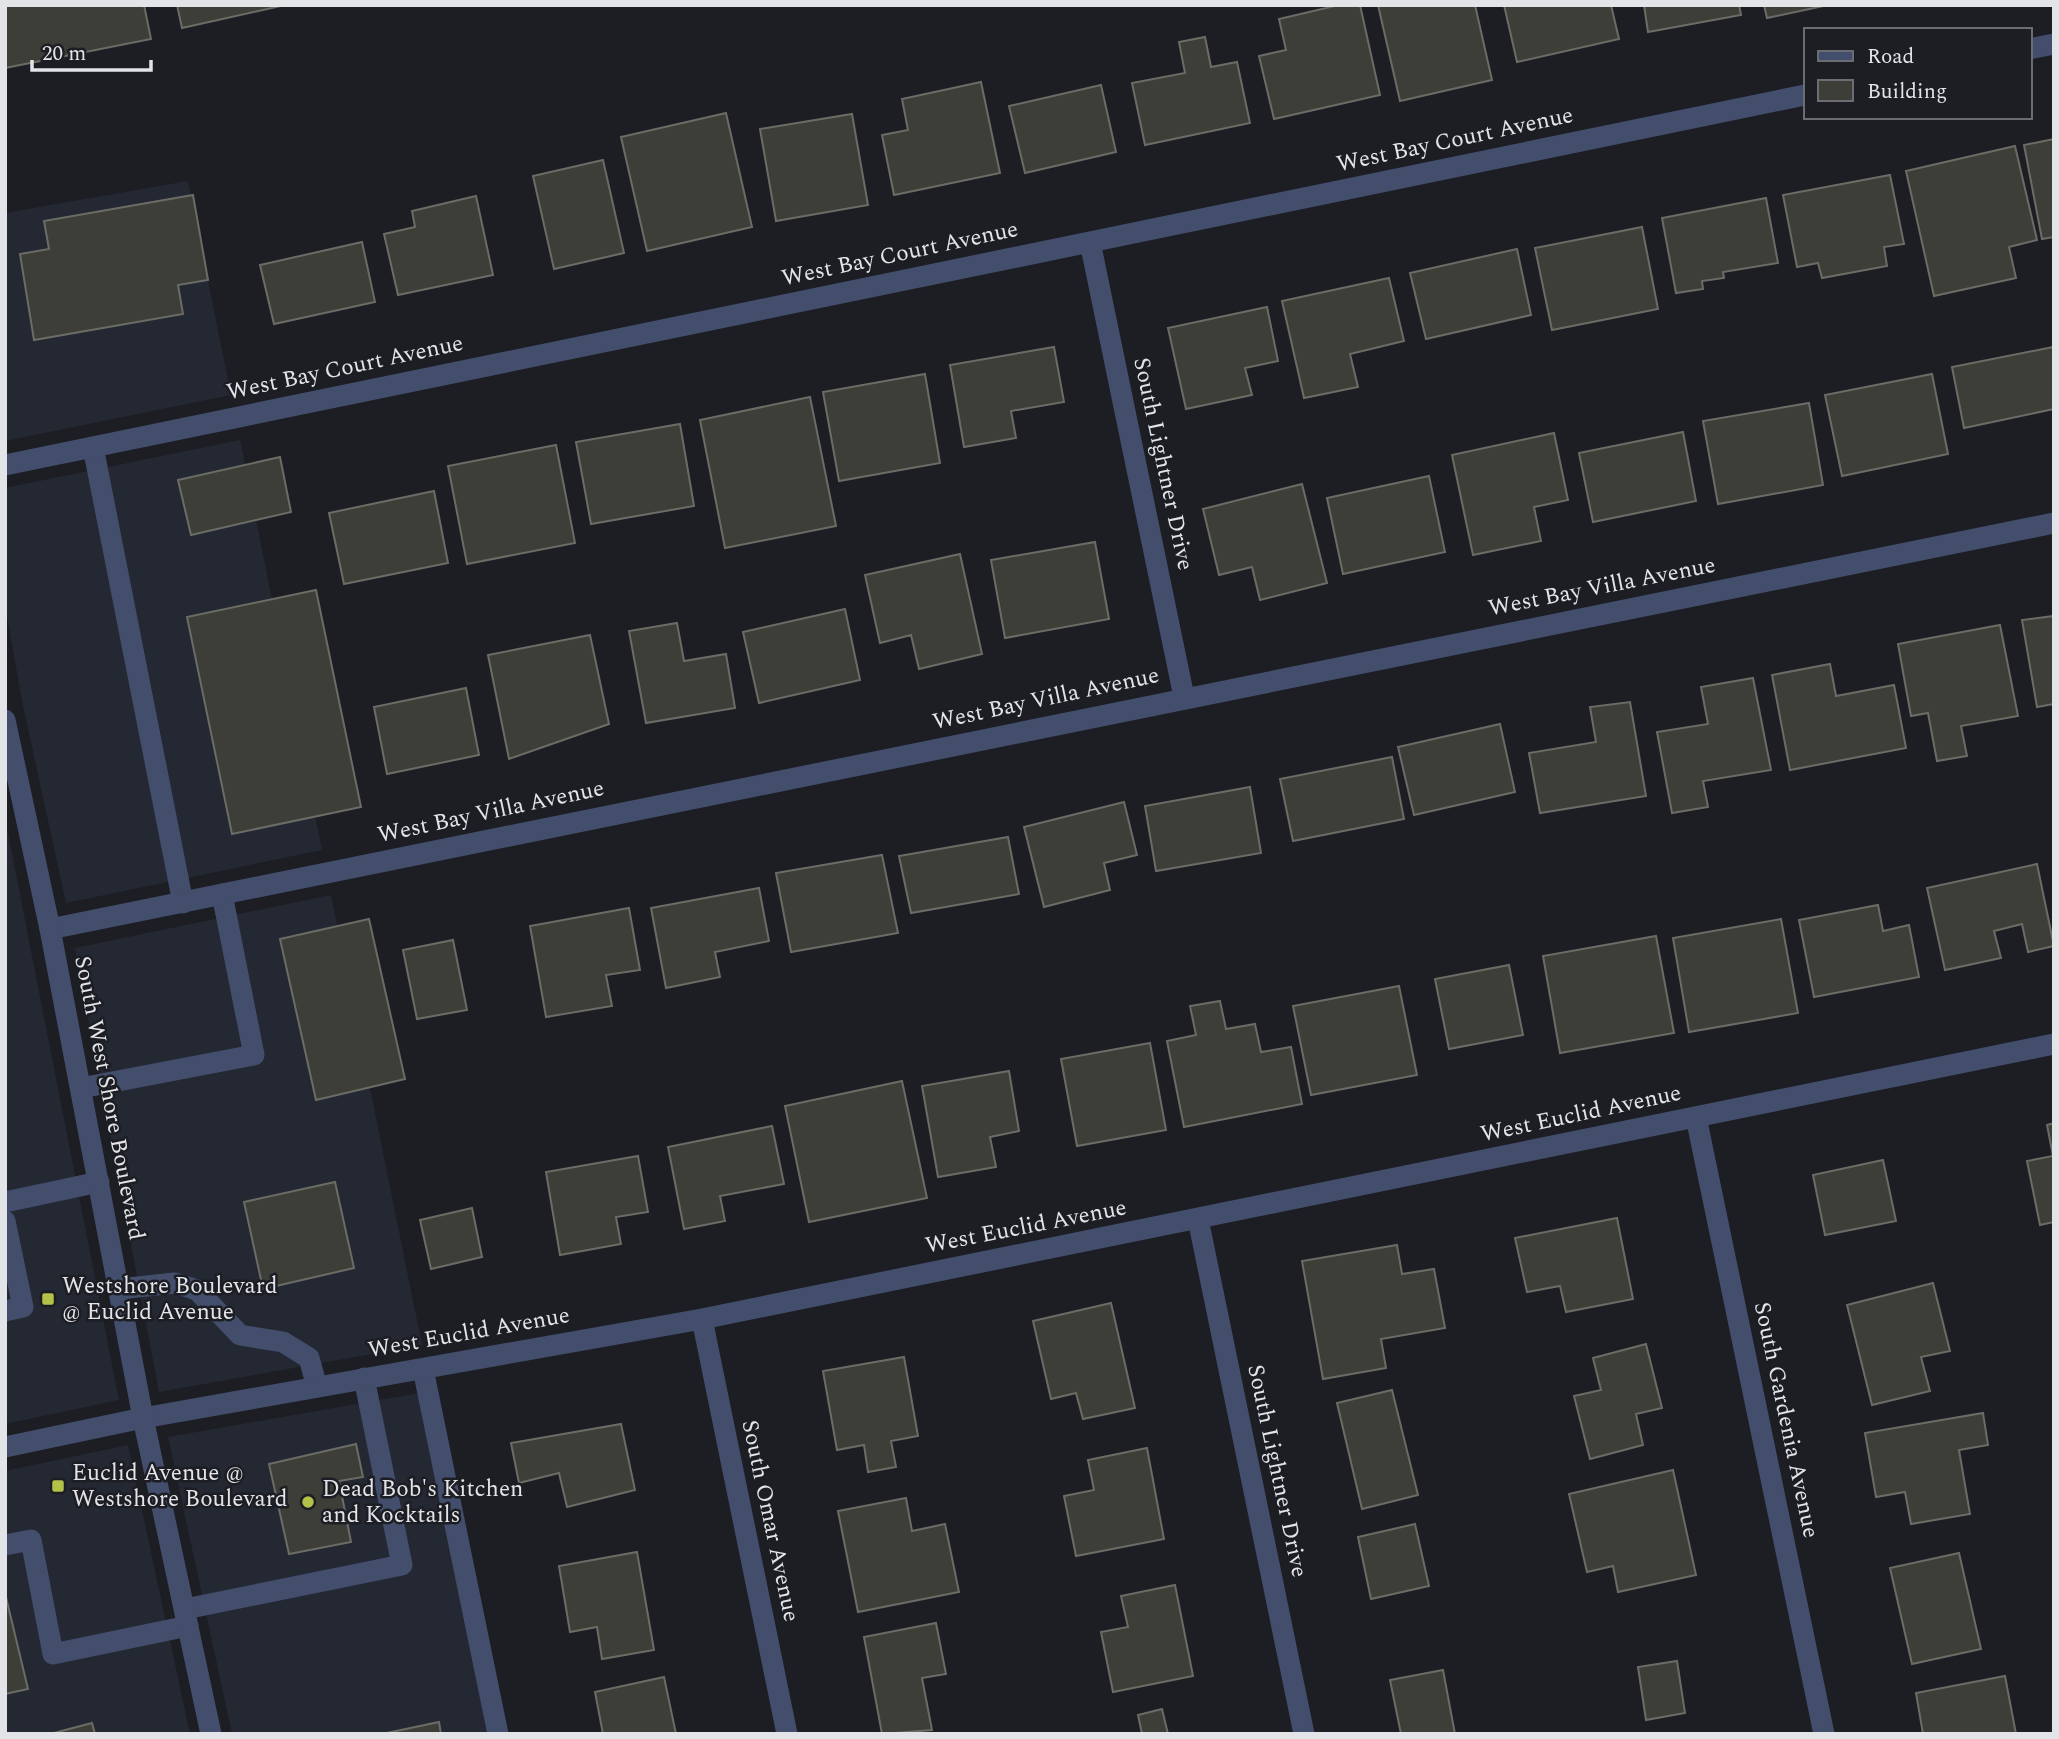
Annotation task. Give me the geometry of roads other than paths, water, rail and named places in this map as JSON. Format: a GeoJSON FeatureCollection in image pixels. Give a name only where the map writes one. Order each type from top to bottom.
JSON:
{"type":"FeatureCollection","features":[{"type":"Feature","properties":{"kind":"street"},"geometry":{"type":"LineString","coordinates":[[2031,49],[2054,44]]}},
{"type":"Feature","properties":{"kind":"street","name":"West Bay Court Avenue"},"geometry":{"type":"LineString","coordinates":[[5,465],[1804,95]]}},
{"type":"Feature","properties":{"kind":"street","name":"South Lightner Drive"},"geometry":{"type":"LineString","coordinates":[[1090,242],[1184,697]]}},
{"type":"Feature","properties":{"kind":"street"},"geometry":{"type":"LineString","coordinates":[[93,447],[183,903]]}},
{"type":"Feature","properties":{"kind":"street","name":"West Bay Villa Avenue"},"geometry":{"type":"LineString","coordinates":[[50,929],[1184,697],[2054,523]]}},
{"type":"Feature","properties":{"kind":"street","name":"South West Shore Boulevard"},"geometry":{"type":"LineString","coordinates":[[5,720],[50,929],[143,1418],[211,1734]]}},
{"type":"Feature","properties":{"kind":"street"},"geometry":{"type":"LineString","coordinates":[[80,1088],[254,1055],[222,894]]}},
{"type":"Feature","properties":{"kind":"street","name":"West Euclid Avenue"},"geometry":{"type":"LineString","coordinates":[[5,1447],[143,1418],[702,1319],[2054,1044]]}},
{"type":"Feature","properties":{"kind":"street","name":"South Gardenia Avenue"},"geometry":{"type":"LineString","coordinates":[[1696,1117],[1824,1734]]}},
{"type":"Feature","properties":{"kind":"street"},"geometry":{"type":"LineString","coordinates":[[5,1202],[99,1182]]}},
{"type":"Feature","properties":{"kind":"street","name":"South Lightner Drive"},"geometry":{"type":"LineString","coordinates":[[1198,1219],[1304,1734]]}},
{"type":"Feature","properties":{"kind":"street"},"geometry":{"type":"LineString","coordinates":[[5,1220],[23,1307],[5,1311]]}},
{"type":"Feature","properties":{"kind":"street"},"geometry":{"type":"LineString","coordinates":[[119,1289],[175,1283],[197,1290],[240,1335],[283,1342],[309,1358],[317,1387]]}},
{"type":"Feature","properties":{"kind":"street","name":"South Omar Avenue"},"geometry":{"type":"LineString","coordinates":[[702,1319],[787,1734]]}},
{"type":"Feature","properties":{"kind":"street"},"geometry":{"type":"LineString","coordinates":[[423,1369],[498,1734]]}},
{"type":"Feature","properties":{"kind":"street"},"geometry":{"type":"LineString","coordinates":[[5,1545],[31,1540],[53,1654],[186,1617],[402,1565],[364,1378]]}},
{"type":"Feature","properties":{"kind":"place","name":"Westshore Boulevard @ Euclid Avenue"},"geometry":{"type":"Point","coordinates":[48,1299]}},
{"type":"Feature","properties":{"kind":"place","name":"Euclid Avenue @ Westshore Boulevard"},"geometry":{"type":"Point","coordinates":[58,1486]}},
{"type":"Feature","properties":{"kind":"place","name":"Dead Bob's Kitchen and Kocktails"},"geometry":{"type":"Point","coordinates":[308,1502]}}]}
